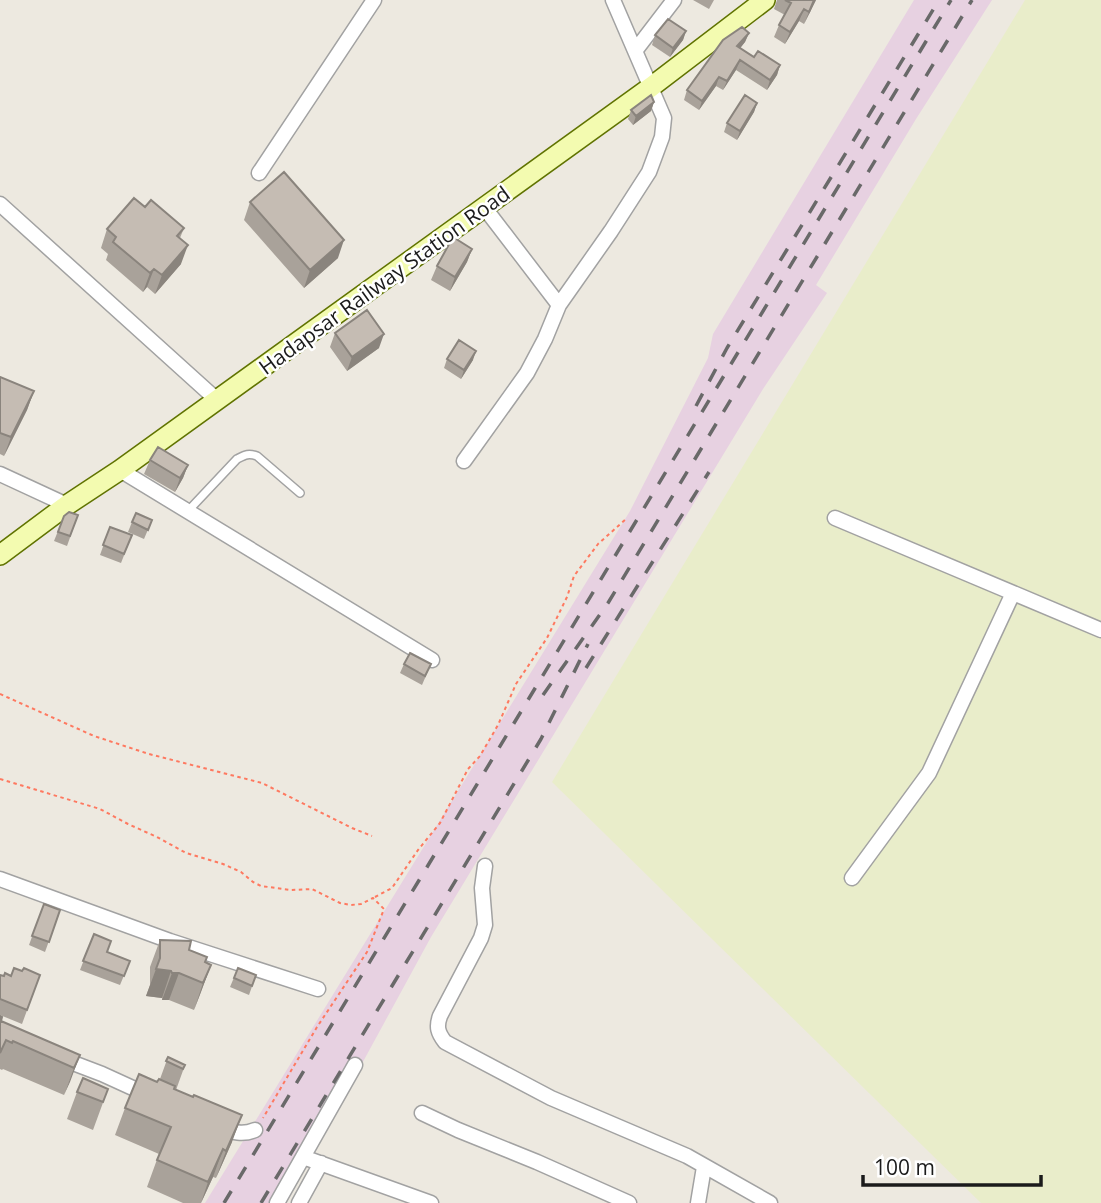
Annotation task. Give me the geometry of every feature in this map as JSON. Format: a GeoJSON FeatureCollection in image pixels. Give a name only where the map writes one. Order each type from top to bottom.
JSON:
{"type":"FeatureCollection","features":[{"type":"Feature","properties":{"kind":"street"},"geometry":{"type":"LineString","coordinates":[[259,173],[374,0]]}},
{"type":"Feature","properties":{"kind":"street"},"geometry":{"type":"LineString","coordinates":[[464,461],[527,373],[559,305],[649,172],[662,136],[664,118],[613,0]]}},
{"type":"Feature","properties":{"kind":"street"},"geometry":{"type":"LineString","coordinates":[[635,51],[674,0]]}},
{"type":"Feature","properties":{"kind":"street","name":"Hadapsar Railway Station Road"},"geometry":{"type":"LineString","coordinates":[[0,555],[651,87],[765,0]]}},
{"type":"Feature","properties":{"kind":"street"},"geometry":{"type":"LineString","coordinates":[[0,204],[217,400]]}},
{"type":"Feature","properties":{"kind":"street"},"geometry":{"type":"LineString","coordinates":[[484,207],[559,305]]}},
{"type":"Feature","properties":{"kind":"street"},"geometry":{"type":"LineString","coordinates":[[120,470],[432,660]]}},
{"type":"Feature","properties":{"kind":"street"},"geometry":{"type":"LineString","coordinates":[[0,474],[67,505]]}},
{"type":"Feature","properties":{"kind":"street"},"geometry":{"type":"LineString","coordinates":[[835,518],[1101,630]]}},
{"type":"Feature","properties":{"kind":"street"},"geometry":{"type":"LineString","coordinates":[[852,878],[929,773],[1013,593]]}},
{"type":"Feature","properties":{"kind":"street"},"geometry":{"type":"LineString","coordinates":[[485,866],[482,888],[485,925],[481,939],[440,1016],[437,1024],[439,1035],[446,1042],[551,1098],[687,1156],[770,1203]]}},
{"type":"Feature","properties":{"kind":"street"},"geometry":{"type":"LineString","coordinates":[[0,879],[170,942],[318,989]]}},
{"type":"Feature","properties":{"kind":"street"},"geometry":{"type":"LineString","coordinates":[[51,1055],[102,1074],[166,1103]]}},
{"type":"Feature","properties":{"kind":"street"},"geometry":{"type":"LineString","coordinates":[[277,1203],[355,1065]]}},
{"type":"Feature","properties":{"kind":"street"},"geometry":{"type":"LineString","coordinates":[[422,1113],[629,1203]]}},
{"type":"Feature","properties":{"kind":"street"},"geometry":{"type":"LineString","coordinates":[[203,1121],[236,1133],[246,1134],[254,1130]]}},
{"type":"Feature","properties":{"kind":"street"},"geometry":{"type":"LineString","coordinates":[[303,1157],[430,1203]]}},
{"type":"Feature","properties":{"kind":"street"},"geometry":{"type":"LineString","coordinates":[[299,1203],[321,1163]]}},
{"type":"Feature","properties":{"kind":"street"},"geometry":{"type":"LineString","coordinates":[[698,1203],[704,1167]]}},
{"type":"Feature","properties":{"kind":"lane"},"geometry":{"type":"LineString","coordinates":[[187,511],[237,459],[251,453],[300,493]]}},
{"type":"Feature","properties":{"kind":"path"},"geometry":{"type":"LineString","coordinates":[[0,779],[100,809],[187,853],[241,872],[261,886],[291,890],[312,889],[340,903],[361,904],[393,888],[440,823],[468,769],[480,756],[498,725],[516,684],[547,638],[574,576],[598,544],[626,519]]}},
{"type":"Feature","properties":{"kind":"path"},"geometry":{"type":"LineString","coordinates":[[0,694],[94,736],[149,754],[262,783],[373,836]]}},
{"type":"Feature","properties":{"kind":"path"},"geometry":{"type":"LineString","coordinates":[[254,1130],[317,1027],[367,953],[384,909],[373,898]]}},
{"type":"Feature","properties":{"kind":"shaded area"},"geometry":{"type":"Polygon","coordinates":[[[914,0],[992,0],[916,119],[816,285],[827,293],[763,389],[431,937],[286,1203],[205,1203],[630,511],[708,358],[713,334],[914,0]]]}},
{"type":"Feature","properties":{"kind":"green space"},"geometry":{"type":"Polygon","coordinates":[[[1025,0],[1101,0],[1101,1203],[981,1203],[552,782],[1025,0]]]}},
{"type":"Feature","properties":{"kind":"building"},"geometry":{"type":"Polygon","coordinates":[[[785,0],[814,0],[809,12],[804,9],[790,32],[779,25],[791,3],[785,0]]]}},
{"type":"Feature","properties":{"kind":"building"},"geometry":{"type":"Polygon","coordinates":[[[668,19],[686,31],[673,48],[655,35],[668,19]]]}},
{"type":"Feature","properties":{"kind":"building"},"geometry":{"type":"Polygon","coordinates":[[[742,27],[749,33],[737,46],[754,57],[758,51],[780,65],[770,80],[740,60],[727,81],[719,77],[702,101],[687,90],[723,40],[742,27]]]}},
{"type":"Feature","properties":{"kind":"building"},"geometry":{"type":"Polygon","coordinates":[[[651,95],[654,102],[636,116],[631,110],[651,95]]]}},
{"type":"Feature","properties":{"kind":"building"},"geometry":{"type":"Polygon","coordinates":[[[745,95],[757,103],[740,131],[727,123],[745,95]]]}},
{"type":"Feature","properties":{"kind":"building"},"geometry":{"type":"Polygon","coordinates":[[[284,172],[344,240],[310,270],[250,202],[284,172]]]}},
{"type":"Feature","properties":{"kind":"building"},"geometry":{"type":"Polygon","coordinates":[[[134,198],[145,207],[151,200],[184,228],[177,236],[188,245],[162,275],[154,269],[150,273],[113,242],[116,237],[107,229],[134,198]]]}},
{"type":"Feature","properties":{"kind":"building"},"geometry":{"type":"Polygon","coordinates":[[[453,237],[472,249],[455,277],[437,266],[453,237]]]}},
{"type":"Feature","properties":{"kind":"building"},"geometry":{"type":"Polygon","coordinates":[[[367,310],[384,334],[352,357],[335,333],[367,310]]]}},
{"type":"Feature","properties":{"kind":"building"},"geometry":{"type":"Polygon","coordinates":[[[459,340],[476,351],[464,370],[447,359],[459,340]]]}},
{"type":"Feature","properties":{"kind":"building"},"geometry":{"type":"Polygon","coordinates":[[[0,377],[34,391],[11,437],[0,433],[0,377]]]}},
{"type":"Feature","properties":{"kind":"building"},"geometry":{"type":"Polygon","coordinates":[[[158,447],[188,465],[180,478],[150,460],[158,447]]]}},
{"type":"Feature","properties":{"kind":"building"},"geometry":{"type":"Polygon","coordinates":[[[69,512],[78,515],[70,536],[58,532],[64,516],[69,512]]]}},
{"type":"Feature","properties":{"kind":"building"},"geometry":{"type":"Polygon","coordinates":[[[136,513],[152,520],[148,530],[132,522],[136,513]]]}},
{"type":"Feature","properties":{"kind":"building"},"geometry":{"type":"Polygon","coordinates":[[[110,527],[132,535],[124,554],[103,545],[110,527]]]}},
{"type":"Feature","properties":{"kind":"building"},"geometry":{"type":"Polygon","coordinates":[[[410,653],[431,664],[425,676],[404,664],[410,653]]]}},
{"type":"Feature","properties":{"kind":"building"},"geometry":{"type":"Polygon","coordinates":[[[44,904],[60,910],[49,942],[32,936],[44,904]]]}},
{"type":"Feature","properties":{"kind":"building"},"geometry":{"type":"Polygon","coordinates":[[[94,934],[111,941],[107,952],[130,961],[124,976],[83,961],[94,934]]]}},
{"type":"Feature","properties":{"kind":"building"},"geometry":{"type":"Polygon","coordinates":[[[160,940],[191,941],[189,950],[207,957],[205,962],[211,965],[203,983],[179,973],[156,969],[160,958],[160,940]]]}},
{"type":"Feature","properties":{"kind":"building"},"geometry":{"type":"Polygon","coordinates":[[[14,968],[22,971],[24,968],[40,975],[27,1010],[0,999],[0,975],[4,976],[5,973],[11,976],[14,968]]]}},
{"type":"Feature","properties":{"kind":"building"},"geometry":{"type":"Polygon","coordinates":[[[238,968],[256,975],[252,986],[234,978],[238,968]]]}},
{"type":"Feature","properties":{"kind":"building"},"geometry":{"type":"Polygon","coordinates":[[[0,1016],[1,1021],[80,1055],[74,1068],[13,1041],[12,1043],[6,1040],[0,1053],[0,1016]]]}},
{"type":"Feature","properties":{"kind":"building"},"geometry":{"type":"Polygon","coordinates":[[[168,1057],[185,1065],[183,1069],[166,1061],[168,1057]]]}},
{"type":"Feature","properties":{"kind":"building"},"geometry":{"type":"Polygon","coordinates":[[[139,1074],[157,1082],[159,1079],[175,1086],[174,1089],[242,1115],[208,1182],[157,1160],[171,1127],[125,1108],[139,1074]]]}},
{"type":"Feature","properties":{"kind":"building"},"geometry":{"type":"Polygon","coordinates":[[[83,1078],[108,1089],[103,1102],[77,1092],[83,1078]]]}},
{"type":"Feature","properties":{"kind":"railway"},"geometry":{"type":"LineString","coordinates":[[696,406],[727,348],[939,0]]}},
{"type":"Feature","properties":{"kind":"railway"},"geometry":{"type":"LineString","coordinates":[[224,1203],[951,0]]}},
{"type":"Feature","properties":{"kind":"railway"},"geometry":{"type":"LineString","coordinates":[[543,695],[608,603],[972,0]]}},
{"type":"Feature","properties":{"kind":"railway"},"geometry":{"type":"LineString","coordinates":[[586,668],[709,472]]}},
{"type":"Feature","properties":{"kind":"railway"},"geometry":{"type":"LineString","coordinates":[[261,1203],[541,739],[588,644]]}}]}
